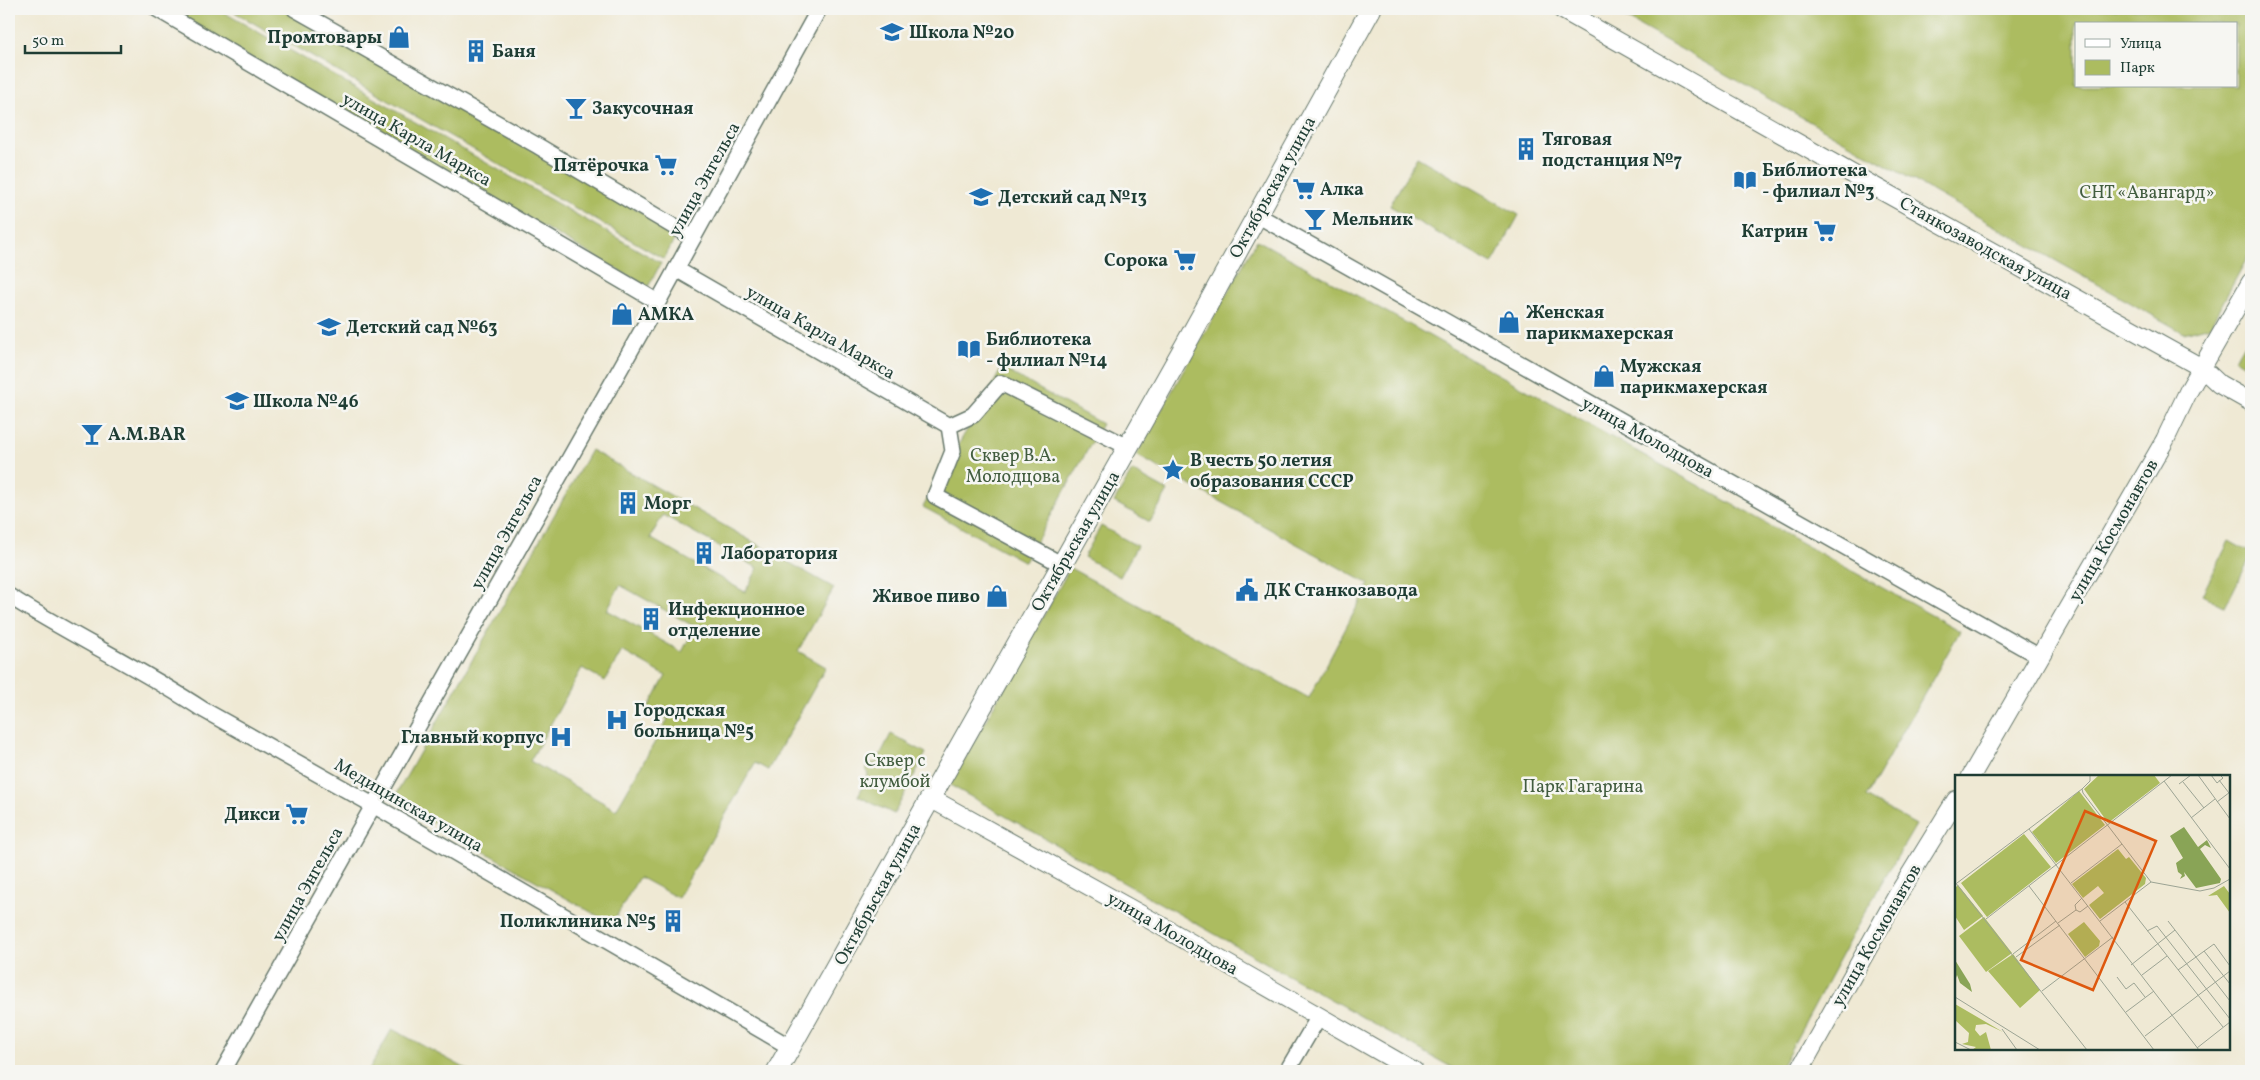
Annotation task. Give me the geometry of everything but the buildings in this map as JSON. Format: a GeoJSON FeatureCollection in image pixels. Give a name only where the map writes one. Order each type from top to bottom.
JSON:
{"type":"FeatureCollection","features":[{"type":"Feature","properties":{"kind":"main road","name":"Октябрьская улица"},"geometry":{"type":"LineString","coordinates":[[777,1071],[1128,447],[1370,9]]}},
{"type":"Feature","properties":{"kind":"street","name":"улица Карла Маркса"},"geometry":{"type":"LineString","coordinates":[[157,9],[658,302]]}},
{"type":"Feature","properties":{"kind":"street"},"geometry":{"type":"LineString","coordinates":[[295,9],[538,146],[693,238]]}},
{"type":"Feature","properties":{"kind":"street","name":"улица Энгельса"},"geometry":{"type":"LineString","coordinates":[[223,1071],[658,302],[819,9]]}},
{"type":"Feature","properties":{"kind":"street","name":"Станкозаводская улица"},"geometry":{"type":"LineString","coordinates":[[1561,9],[1877,188],[2202,368],[2220,384],[2251,402]]}},
{"type":"Feature","properties":{"kind":"street","name":"улица Молодцова"},"geometry":{"type":"LineString","coordinates":[[1257,215],[2040,658]]}},
{"type":"Feature","properties":{"kind":"street","name":"улица Карла Маркса"},"geometry":{"type":"LineString","coordinates":[[676,269],[949,426]]}},
{"type":"Feature","properties":{"kind":"street","name":"улица Космонавтов"},"geometry":{"type":"LineString","coordinates":[[1972,775],[2165,440],[2202,368],[2251,282]]}},
{"type":"Feature","properties":{"kind":"street"},"geometry":{"type":"LineString","coordinates":[[1061,564],[936,496],[953,451],[949,426],[973,415],[1001,383],[1128,447]]}},
{"type":"Feature","properties":{"kind":"street","name":"Медицинская улица"},"geometry":{"type":"LineString","coordinates":[[9,596],[74,636],[176,691],[202,709],[373,805],[790,1047]]}},
{"type":"Feature","properties":{"kind":"street","name":"улица Молодцова"},"geometry":{"type":"LineString","coordinates":[[930,798],[1156,923],[1318,1018],[1414,1071]]}},
{"type":"Feature","properties":{"kind":"street","name":"улица Космонавтов"},"geometry":{"type":"LineString","coordinates":[[1799,1071],[1897,896],[1955,802]]}},
{"type":"Feature","properties":{"kind":"street"},"geometry":{"type":"LineString","coordinates":[[1287,1071],[1318,1018]]}},
{"type":"Feature","properties":{"kind":"green space"},"geometry":{"type":"Polygon","coordinates":[[[164,9],[218,9],[661,263],[648,287],[164,9]]]}},
{"type":"Feature","properties":{"kind":"green space"},"geometry":{"type":"Polygon","coordinates":[[[229,9],[288,9],[678,233],[664,259],[229,9]]]}},
{"type":"Feature","properties":{"kind":"green space","name":"СНТ «Авангард»"},"geometry":{"type":"Polygon","coordinates":[[[1610,9],[2251,9],[2251,251],[2210,326],[2184,333],[1610,9]]]}},
{"type":"Feature","properties":{"kind":"green space"},"geometry":{"type":"Polygon","coordinates":[[[1417,157],[1519,215],[1492,264],[1390,206],[1417,157]]]}},
{"type":"Feature","properties":{"kind":"green space","name":"Парк Гагарина"},"geometry":{"type":"Polygon","coordinates":[[[1257,240],[1960,631],[1866,797],[1916,825],[1866,910],[1779,1071],[1458,1071],[950,785],[1070,568],[1309,698],[1369,584],[1136,455],[1257,240]]]}},
{"type":"Feature","properties":{"kind":"green space"},"geometry":{"type":"Polygon","coordinates":[[[2251,333],[2251,369],[2235,359],[2251,333]]]}},
{"type":"Feature","properties":{"kind":"green space","name":"Сквер В.А. Молодцова"},"geometry":{"type":"Polygon","coordinates":[[[1002,368],[1102,424],[1025,562],[923,507],[1002,368]]]}},
{"type":"Feature","properties":{"kind":"green space","name":"Городская больница №5"},"geometry":{"type":"Polygon","coordinates":[[[591,450],[834,588],[798,651],[826,667],[768,770],[755,763],[678,898],[639,877],[612,924],[393,800],[591,450]],[[663,515],[650,538],[745,592],[758,568],[663,515]],[[620,585],[607,610],[682,652],[695,627],[620,585]],[[622,651],[605,681],[582,668],[530,761],[616,810],[668,719],[648,708],[666,676],[622,651]]]}},
{"type":"Feature","properties":{"kind":"green space"},"geometry":{"type":"Polygon","coordinates":[[[1132,471],[1168,491],[1150,522],[1114,502],[1132,471]]]}},
{"type":"Feature","properties":{"kind":"green space"},"geometry":{"type":"Polygon","coordinates":[[[1101,526],[1137,546],[1120,577],[1084,557],[1101,526]]]}},
{"type":"Feature","properties":{"kind":"green space"},"geometry":{"type":"Polygon","coordinates":[[[2229,541],[2251,553],[2251,556],[2225,607],[2202,595],[2229,541]]]}},
{"type":"Feature","properties":{"kind":"green space","name":"Сквер с клумбой"},"geometry":{"type":"Polygon","coordinates":[[[891,734],[926,753],[894,814],[858,796],[868,776],[866,768],[871,763],[876,763],[891,734]]]}},
{"type":"Feature","properties":{"kind":"green space"},"geometry":{"type":"Polygon","coordinates":[[[392,1029],[470,1071],[368,1071],[392,1029]]]}},
{"type":"Feature","properties":{"kind":"place","name":"Школа №20"},"geometry":{"type":"Point","coordinates":[892,32]}},
{"type":"Feature","properties":{"kind":"place","name":"Промтовары"},"geometry":{"type":"Point","coordinates":[399,37]}},
{"type":"Feature","properties":{"kind":"place","name":"Баня"},"geometry":{"type":"Point","coordinates":[476,51]}},
{"type":"Feature","properties":{"kind":"place","name":"Закусочная"},"geometry":{"type":"Point","coordinates":[576,108]}},
{"type":"Feature","properties":{"kind":"place","name":"Тяговая подстанция №7"},"geometry":{"type":"Point","coordinates":[1526,149]}},
{"type":"Feature","properties":{"kind":"place","name":"Пятёрочка"},"geometry":{"type":"Point","coordinates":[666,165]}},
{"type":"Feature","properties":{"kind":"place","name":"Библиотека - филиал №3"},"geometry":{"type":"Point","coordinates":[1745,180]}},
{"type":"Feature","properties":{"kind":"place","name":"Алка"},"geometry":{"type":"Point","coordinates":[1304,189]}},
{"type":"Feature","properties":{"kind":"place","name":"Детский сад №13"},"geometry":{"type":"Point","coordinates":[981,197]}},
{"type":"Feature","properties":{"kind":"place","name":"Мельник"},"geometry":{"type":"Point","coordinates":[1315,219]}},
{"type":"Feature","properties":{"kind":"place","name":"Катрин"},"geometry":{"type":"Point","coordinates":[1825,231]}},
{"type":"Feature","properties":{"kind":"place","name":"Сорока"},"geometry":{"type":"Point","coordinates":[1185,260]}},
{"type":"Feature","properties":{"kind":"place","name":"АМКА"},"geometry":{"type":"Point","coordinates":[622,314]}},
{"type":"Feature","properties":{"kind":"place","name":"Женская парикмахерская"},"geometry":{"type":"Point","coordinates":[1509,322]}},
{"type":"Feature","properties":{"kind":"place","name":"Детский сад №63"},"geometry":{"type":"Point","coordinates":[329,327]}},
{"type":"Feature","properties":{"kind":"place","name":"Библиотека - филиал №14"},"geometry":{"type":"Point","coordinates":[969,349]}},
{"type":"Feature","properties":{"kind":"place","name":"Мужская парикмахерская"},"geometry":{"type":"Point","coordinates":[1604,376]}},
{"type":"Feature","properties":{"kind":"place","name":"Школа №46"},"geometry":{"type":"Point","coordinates":[237,401]}},
{"type":"Feature","properties":{"kind":"place","name":"А.М.BAR"},"geometry":{"type":"Point","coordinates":[92,434]}},
{"type":"Feature","properties":{"kind":"place","name":"В честь 50 летия образования СССР"},"geometry":{"type":"Point","coordinates":[1173,470]}},
{"type":"Feature","properties":{"kind":"place","name":"Морг"},"geometry":{"type":"Point","coordinates":[628,503]}},
{"type":"Feature","properties":{"kind":"place","name":"Лаборатория"},"geometry":{"type":"Point","coordinates":[704,553]}},
{"type":"Feature","properties":{"kind":"place","name":"ДК Станкозавода"},"geometry":{"type":"Point","coordinates":[1247,590]}},
{"type":"Feature","properties":{"kind":"place","name":"Живое пиво"},"geometry":{"type":"Point","coordinates":[997,596]}},
{"type":"Feature","properties":{"kind":"place","name":"Инфекционное отделение"},"geometry":{"type":"Point","coordinates":[651,619]}},
{"type":"Feature","properties":{"kind":"place","name":"Городская больница №5"},"geometry":{"type":"Point","coordinates":[617,720]}},
{"type":"Feature","properties":{"kind":"place","name":"Главный корпус"},"geometry":{"type":"Point","coordinates":[561,737]}},
{"type":"Feature","properties":{"kind":"place","name":"Дикси"},"geometry":{"type":"Point","coordinates":[297,814]}},
{"type":"Feature","properties":{"kind":"place","name":"Поликлиника №5"},"geometry":{"type":"Point","coordinates":[673,921]}}]}
